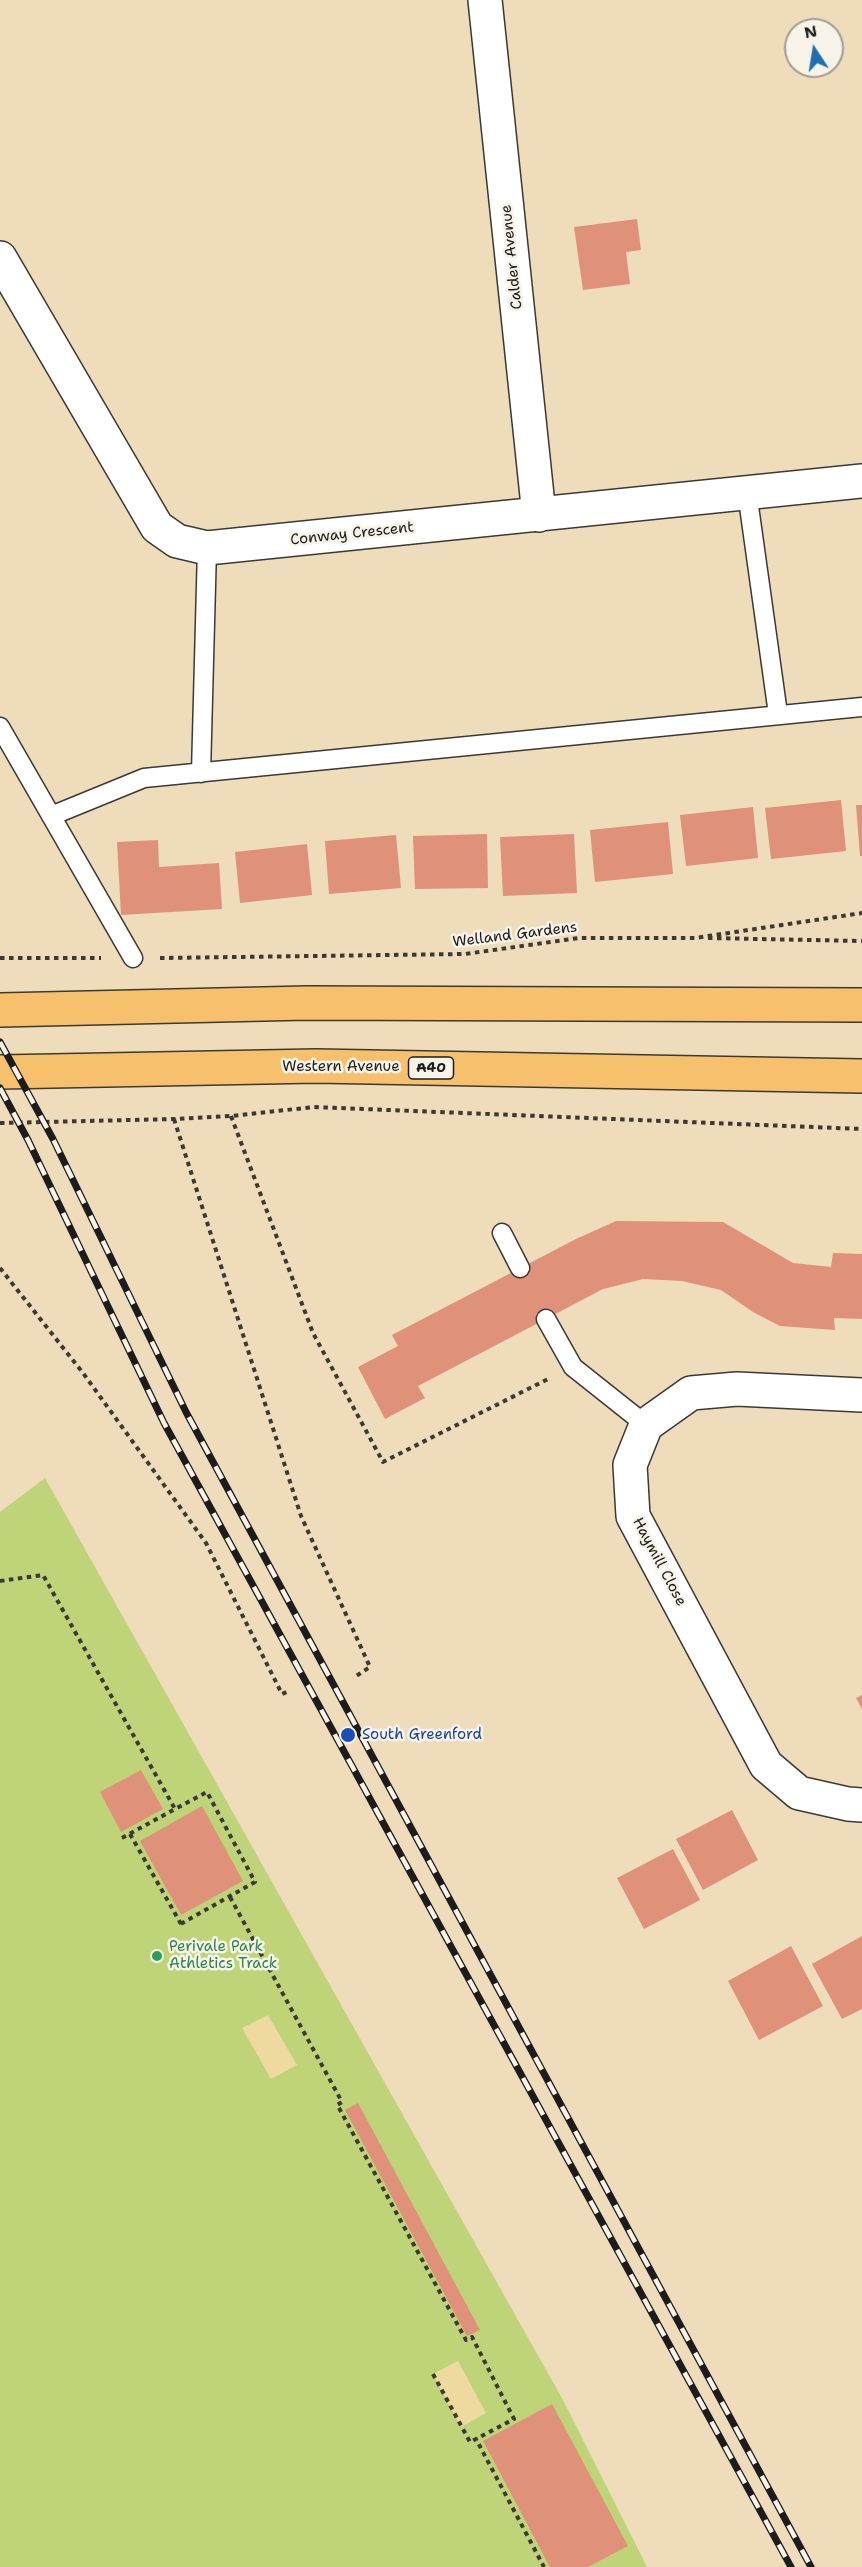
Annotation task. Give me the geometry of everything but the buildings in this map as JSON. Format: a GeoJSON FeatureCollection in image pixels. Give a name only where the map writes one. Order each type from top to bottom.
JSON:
{"type":"FeatureCollection","features":[{"type":"Feature","properties":{"kind":"highway"},"geometry":{"type":"LineString","coordinates":[[0,1010],[307,1003],[862,1005]]}},
{"type":"Feature","properties":{"kind":"highway","name":"Western Avenue"},"geometry":{"type":"LineString","coordinates":[[0,1072],[316,1065],[862,1076]]}},
{"type":"Feature","properties":{"kind":"street","name":"Calder Avenue"},"geometry":{"type":"LineString","coordinates":[[485,0],[539,515]]}},
{"type":"Feature","properties":{"kind":"street","name":"Conway Crescent"},"geometry":{"type":"LineString","coordinates":[[0,258],[157,527],[177,541],[207,548],[862,481]]}},
{"type":"Feature","properties":{"kind":"street"},"geometry":{"type":"LineString","coordinates":[[646,1425],[691,1393],[736,1389],[862,1395]]}},
{"type":"Feature","properties":{"kind":"street","name":"Haymill Close"},"geometry":{"type":"LineString","coordinates":[[646,1425],[630,1465],[633,1516],[766,1765],[799,1793],[862,1805]]}},
{"type":"Feature","properties":{"kind":"lane"},"geometry":{"type":"LineString","coordinates":[[747,492],[778,714]]}},
{"type":"Feature","properties":{"kind":"lane"},"geometry":{"type":"LineString","coordinates":[[201,773],[207,548]]}},
{"type":"Feature","properties":{"kind":"lane"},"geometry":{"type":"LineString","coordinates":[[51,816],[144,778],[862,707]]}},
{"type":"Feature","properties":{"kind":"lane"},"geometry":{"type":"LineString","coordinates":[[0,728],[133,958]]}},
{"type":"Feature","properties":{"kind":"lane"},"geometry":{"type":"LineString","coordinates":[[502,1233],[520,1268]]}},
{"type":"Feature","properties":{"kind":"lane"},"geometry":{"type":"LineString","coordinates":[[546,1319],[573,1367],[646,1425]]}},
{"type":"Feature","properties":{"kind":"path","name":"Welland Gardens"},"geometry":{"type":"LineString","coordinates":[[0,958],[465,954],[579,938],[695,938],[862,913]]}},
{"type":"Feature","properties":{"kind":"path"},"geometry":{"type":"LineString","coordinates":[[695,938],[862,941]]}},
{"type":"Feature","properties":{"kind":"path"},"geometry":{"type":"LineString","coordinates":[[0,1123],[174,1119],[231,1116],[314,1107],[862,1129]]}},
{"type":"Feature","properties":{"kind":"path"},"geometry":{"type":"LineString","coordinates":[[231,1116],[313,1333],[383,1462],[573,1367]]}},
{"type":"Feature","properties":{"kind":"path"},"geometry":{"type":"LineString","coordinates":[[174,1119],[301,1516],[370,1667],[353,1678]]}},
{"type":"Feature","properties":{"kind":"path"},"geometry":{"type":"LineString","coordinates":[[0,1268],[83,1373],[206,1543],[282,1694],[289,1691]]}},
{"type":"Feature","properties":{"kind":"path"},"geometry":{"type":"LineString","coordinates":[[0,1581],[43,1575],[175,1809]]}},
{"type":"Feature","properties":{"kind":"path"},"geometry":{"type":"LineString","coordinates":[[122,1838],[207,1792],[255,1882],[179,1925],[130,1834]]}},
{"type":"Feature","properties":{"kind":"path"},"geometry":{"type":"LineString","coordinates":[[230,1896],[342,2102],[337,2105],[344,2119],[466,2340],[472,2337],[514,2419],[470,2442],[433,2374]]}},
{"type":"Feature","properties":{"kind":"path"},"geometry":{"type":"LineString","coordinates":[[476,2439],[535,2543],[544,2567]]}},
{"type":"Feature","properties":{"kind":"green space","name":"Perivale Park Athletics Track"},"geometry":{"type":"Polygon","coordinates":[[[45,1478],[563,2400],[647,2567],[0,2567],[0,1512],[45,1478]]]}},
{"type":"Feature","properties":{"kind":"sand"},"geometry":{"type":"Polygon","coordinates":[[[268,2015],[297,2065],[271,2079],[242,2028],[268,2015]]]}},
{"type":"Feature","properties":{"kind":"sand"},"geometry":{"type":"Polygon","coordinates":[[[458,2361],[486,2413],[461,2427],[433,2374],[458,2361]]]}},
{"type":"Feature","properties":{"kind":"railway"},"geometry":{"type":"LineString","coordinates":[[0,1042],[53,1139],[186,1412],[811,2567]]}},
{"type":"Feature","properties":{"kind":"railway"},"geometry":{"type":"LineString","coordinates":[[0,1088],[28,1140],[164,1423],[791,2567]]}},
{"type":"Feature","properties":{"kind":"place","name":"South Greenford"},"geometry":{"type":"Point","coordinates":[348,1735]}},
{"type":"Feature","properties":{"kind":"place","name":"Perivale Park Athletics Track"},"geometry":{"type":"Point","coordinates":[157,1956]}}]}
